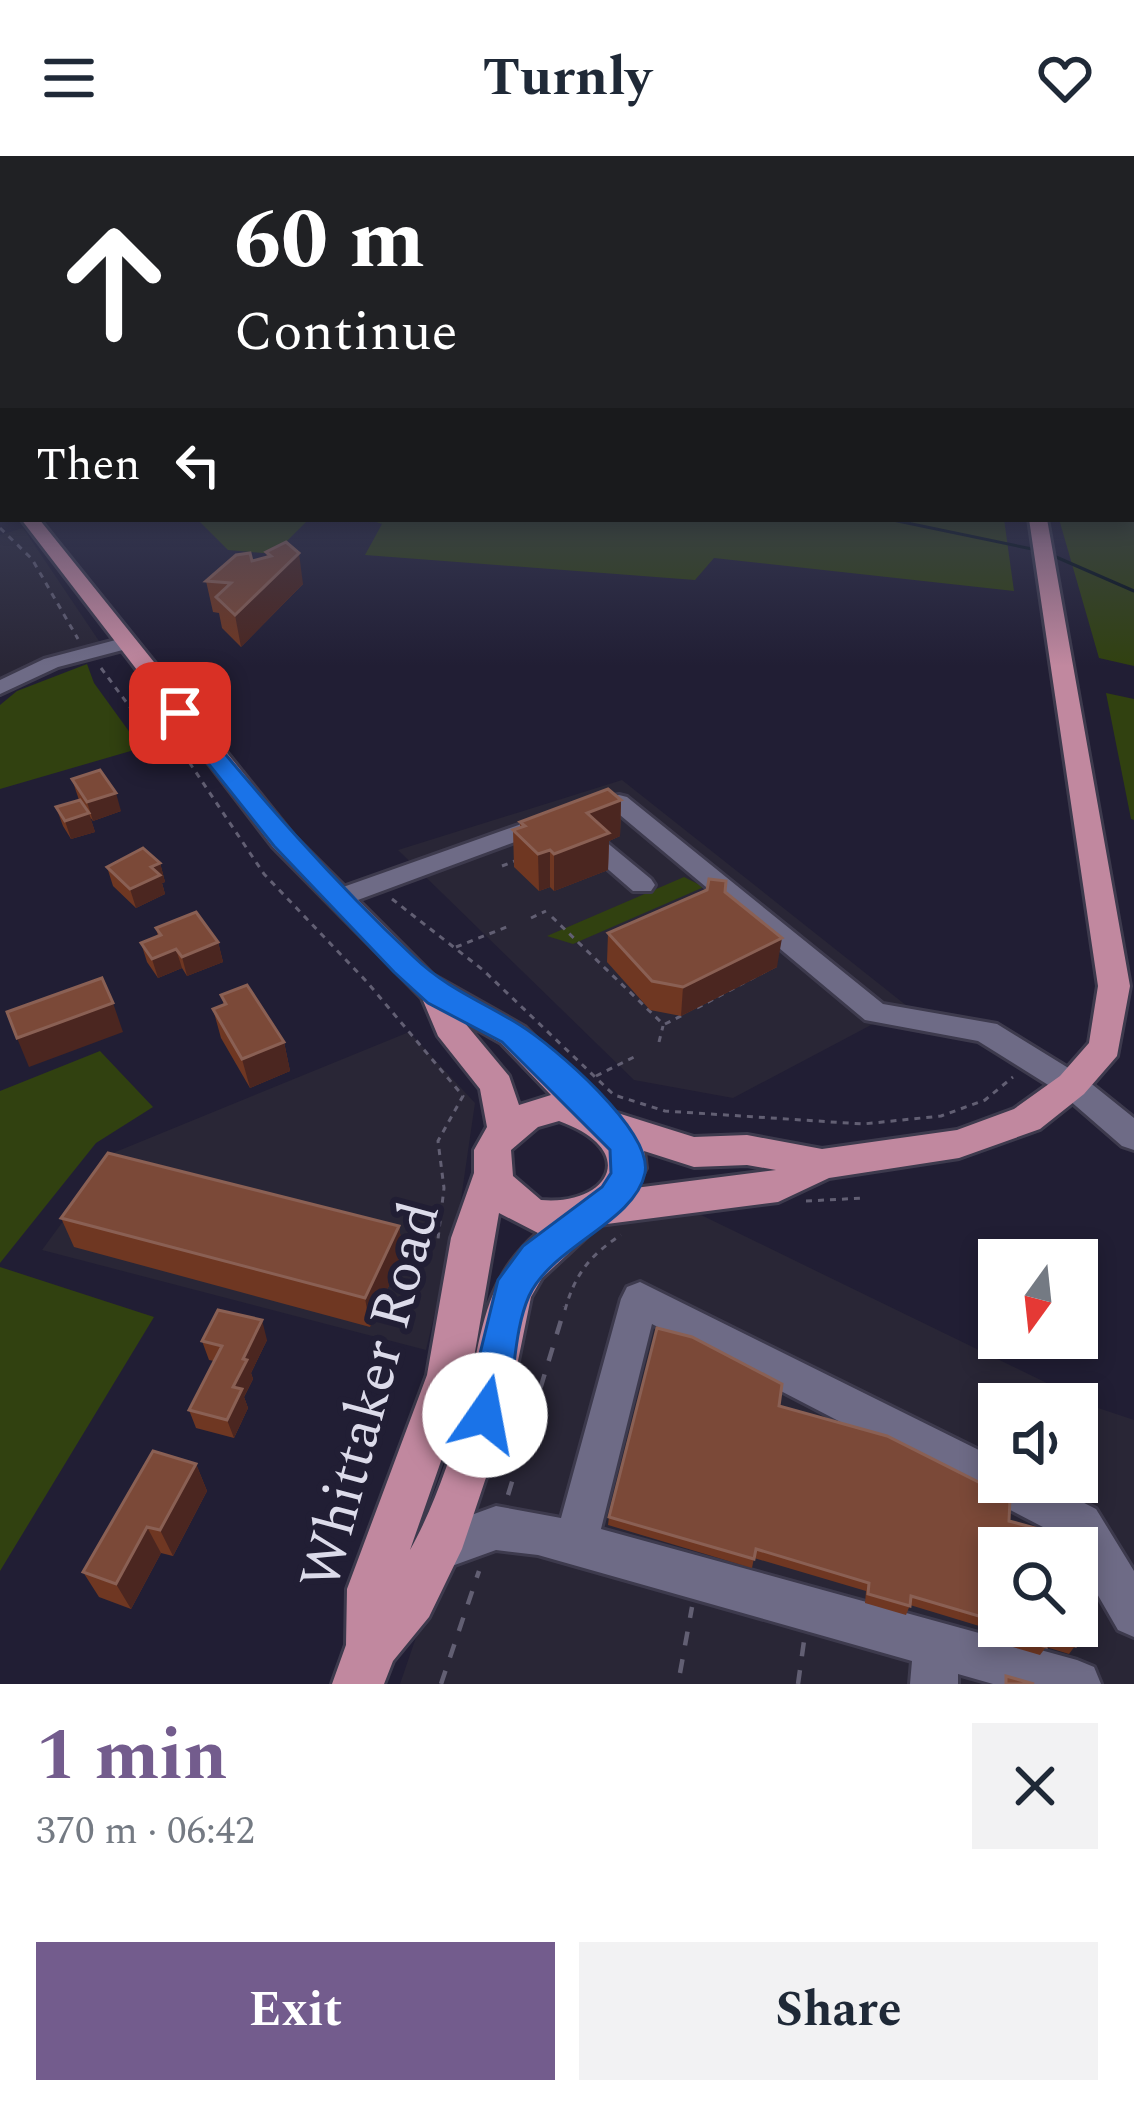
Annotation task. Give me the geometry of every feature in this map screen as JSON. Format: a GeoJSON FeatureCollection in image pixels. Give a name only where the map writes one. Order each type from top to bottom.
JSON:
{"type":"FeatureCollection","features":[{"type":"Feature","properties":{"kind":"main road"},"geometry":{"type":"LineString","coordinates":[[33,523],[256,809],[338,898],[438,995],[513,1035],[600,1106],[694,1152],[747,1150],[822,1164],[959,1144],[1027,1119],[1072,1085],[1105,1047],[1114,986],[1039,523]]}},
{"type":"Feature","properties":{"kind":"main road"},"geometry":{"type":"LineString","coordinates":[[438,995],[450,1028],[497,1085],[505,1128]]}},
{"type":"Feature","properties":{"kind":"main road"},"geometry":{"type":"LineString","coordinates":[[600,1106],[536,1110],[505,1128],[490,1153],[491,1177],[510,1203],[542,1216],[589,1212],[778,1187],[822,1164]]}},
{"type":"Feature","properties":{"kind":"main road"},"geometry":{"type":"LineString","coordinates":[[589,1212],[614,1198],[628,1174],[627,1149],[600,1106]]}},
{"type":"Feature","properties":{"kind":"main road","name":"Whittaker Road"},"geometry":{"type":"LineString","coordinates":[[365,1665],[372,1589],[449,1375],[471,1238],[491,1177]]}},
{"type":"Feature","properties":{"kind":"main road","name":"Whittaker Road"},"geometry":{"type":"LineString","coordinates":[[365,1665],[411,1599],[438,1549],[485,1415],[511,1292],[536,1257],[589,1212]]}},
{"type":"Feature","properties":{"kind":"street"},"geometry":{"type":"LineString","coordinates":[[0,688],[51,662],[127,643]]}},
{"type":"Feature","properties":{"kind":"street"},"geometry":{"type":"LineString","coordinates":[[338,898],[580,833],[608,800],[619,802],[875,1013],[986,1032],[1072,1085],[1134,1137]]}},
{"type":"Feature","properties":{"kind":"street"},"geometry":{"type":"LineString","coordinates":[[580,833],[641,885]]}},
{"type":"Feature","properties":{"kind":"street"},"geometry":{"type":"LineString","coordinates":[[576,1543],[640,1299],[1081,1524],[1134,1614]]}},
{"type":"Feature","properties":{"kind":"street"},"geometry":{"type":"LineString","coordinates":[[438,1549],[496,1528],[576,1543],[935,1664],[1077,1684]]}},
{"type":"Feature","properties":{"kind":"path"},"geometry":{"type":"LineString","coordinates":[[0,528],[32,560],[82,646]]}},
{"type":"Feature","properties":{"kind":"path"},"geometry":{"type":"LineString","coordinates":[[93,662],[111,676],[141,722],[175,741],[264,874],[367,982],[463,1096],[438,1141],[443,1204]]}},
{"type":"Feature","properties":{"kind":"path"},"geometry":{"type":"LineString","coordinates":[[502,866],[519,859]]}},
{"type":"Feature","properties":{"kind":"path"},"geometry":{"type":"LineString","coordinates":[[386,894],[540,1020],[600,1106]]}},
{"type":"Feature","properties":{"kind":"path"},"geometry":{"type":"LineString","coordinates":[[530,918],[546,911]]}},
{"type":"Feature","properties":{"kind":"path"},"geometry":{"type":"LineString","coordinates":[[552,917],[663,1024]]}},
{"type":"Feature","properties":{"kind":"path"},"geometry":{"type":"LineString","coordinates":[[454,948],[509,926]]}},
{"type":"Feature","properties":{"kind":"path"},"geometry":{"type":"LineString","coordinates":[[663,1024],[775,970],[777,956]]}},
{"type":"Feature","properties":{"kind":"path"},"geometry":{"type":"LineString","coordinates":[[659,1042],[663,1024]]}},
{"type":"Feature","properties":{"kind":"path"},"geometry":{"type":"LineString","coordinates":[[600,1106],[638,1055]]}},
{"type":"Feature","properties":{"kind":"path"},"geometry":{"type":"LineString","coordinates":[[600,1106],[614,1095],[665,1112],[863,1124],[940,1116],[985,1100],[1020,1072]]}},
{"type":"Feature","properties":{"kind":"path"},"geometry":{"type":"LineString","coordinates":[[441,1684],[482,1559]]}},
{"type":"Feature","properties":{"kind":"path"},"geometry":{"type":"LineString","coordinates":[[680,1673],[691,1612]]}},
{"type":"Feature","properties":{"kind":"path"},"geometry":{"type":"LineString","coordinates":[[798,1684],[803,1648]]}},
{"type":"Feature","properties":{"kind":"shaded area"},"geometry":{"type":"Polygon","coordinates":[[[23,528],[101,644],[20,668],[0,680],[0,535],[23,528]]]}},
{"type":"Feature","properties":{"kind":"shaded area"},"geometry":{"type":"Polygon","coordinates":[[[622,780],[907,1006],[733,1098],[634,1080],[398,850],[622,780]]]}},
{"type":"Feature","properties":{"kind":"shaded area"},"geometry":{"type":"Polygon","coordinates":[[[409,1032],[475,1103],[460,1206],[426,1350],[42,1250],[113,1153],[409,1032]]]}},
{"type":"Feature","properties":{"kind":"shaded area"},"geometry":{"type":"Polygon","coordinates":[[[653,1207],[697,1213],[978,1350],[978,1359],[997,1359],[1047,1383],[978,1383],[978,1503],[1098,1503],[1098,1408],[1134,1420],[1134,1684],[400,1684],[518,1340],[527,1282],[577,1235],[653,1207]]]}},
{"type":"Feature","properties":{"kind":"green space"},"geometry":{"type":"Polygon","coordinates":[[[201,523],[305,523],[274,554],[228,550],[201,523]]]}},
{"type":"Feature","properties":{"kind":"green space"},"geometry":{"type":"Polygon","coordinates":[[[1005,523],[1014,591],[714,558],[695,580],[365,555],[382,524],[1005,523]]]}},
{"type":"Feature","properties":{"kind":"green space"},"geometry":{"type":"Polygon","coordinates":[[[1060,523],[1134,523],[1134,666],[1099,658],[1060,523]]]}},
{"type":"Feature","properties":{"kind":"green space"},"geometry":{"type":"Polygon","coordinates":[[[87,664],[94,683],[141,748],[0,789],[0,705],[17,691],[87,664]]]}},
{"type":"Feature","properties":{"kind":"green space"},"geometry":{"type":"Polygon","coordinates":[[[1106,693],[1134,699],[1134,820],[1131,819],[1106,693]]]}},
{"type":"Feature","properties":{"kind":"green space"},"geometry":{"type":"Polygon","coordinates":[[[684,877],[704,887],[573,944],[547,936],[684,877]]]}},
{"type":"Feature","properties":{"kind":"green space"},"geometry":{"type":"Polygon","coordinates":[[[100,1051],[153,1107],[96,1143],[0,1263],[0,1091],[100,1051]]]}},
{"type":"Feature","properties":{"kind":"green space"},"geometry":{"type":"Polygon","coordinates":[[[0,1267],[154,1317],[0,1571],[0,1267]]]}},
{"type":"Feature","properties":{"kind":"building"},"geometry":{"type":"Polygon","coordinates":[[[286,542],[299,553],[235,615],[216,597],[231,583],[206,581],[236,555],[250,553],[252,561],[271,556],[266,552],[286,542]]]}},
{"type":"Feature","properties":{"kind":"building"},"geometry":{"type":"Polygon","coordinates":[[[100,770],[116,793],[87,802],[72,779],[100,770]]]}},
{"type":"Feature","properties":{"kind":"building"},"geometry":{"type":"Polygon","coordinates":[[[608,789],[621,800],[587,813],[609,833],[554,854],[550,850],[538,854],[513,830],[525,826],[520,822],[608,789]]]}},
{"type":"Feature","properties":{"kind":"building"},"geometry":{"type":"Polygon","coordinates":[[[80,800],[89,813],[65,821],[56,807],[80,800]]]}},
{"type":"Feature","properties":{"kind":"building"},"geometry":{"type":"Polygon","coordinates":[[[143,848],[160,863],[151,867],[160,875],[130,889],[107,867],[143,848]]]}},
{"type":"Feature","properties":{"kind":"building"},"geometry":{"type":"Polygon","coordinates":[[[709,879],[726,881],[725,892],[782,938],[683,987],[652,981],[608,933],[707,890],[709,879]]]}},
{"type":"Feature","properties":{"kind":"building"},"geometry":{"type":"Polygon","coordinates":[[[196,912],[218,942],[182,957],[176,949],[152,959],[141,943],[161,935],[156,928],[196,912]]]}},
{"type":"Feature","properties":{"kind":"building"},"geometry":{"type":"Polygon","coordinates":[[[102,978],[113,1003],[17,1038],[7,1012],[102,978]]]}},
{"type":"Feature","properties":{"kind":"building"},"geometry":{"type":"Polygon","coordinates":[[[247,985],[284,1042],[242,1059],[213,1009],[226,1004],[221,995],[247,985]]]}},
{"type":"Feature","properties":{"kind":"building"},"geometry":{"type":"Polygon","coordinates":[[[108,1153],[399,1226],[365,1298],[61,1218],[108,1153]]]}},
{"type":"Feature","properties":{"kind":"building"},"geometry":{"type":"Polygon","coordinates":[[[218,1310],[262,1320],[233,1387],[242,1389],[227,1420],[189,1410],[222,1346],[202,1341],[218,1310]]]}},
{"type":"Feature","properties":{"kind":"building"},"geometry":{"type":"Polygon","coordinates":[[[657,1328],[692,1337],[782,1384],[779,1406],[887,1436],[978,1482],[978,1503],[1010,1503],[1009,1521],[1031,1527],[978,1527],[978,1616],[911,1596],[910,1606],[868,1594],[869,1583],[756,1549],[754,1559],[609,1517],[657,1328]]]}},
{"type":"Feature","properties":{"kind":"building"},"geometry":{"type":"Polygon","coordinates":[[[153,1451],[196,1464],[160,1530],[147,1527],[116,1584],[83,1572],[153,1451]]]}},
{"type":"Feature","properties":{"kind":"building"},"geometry":{"type":"Polygon","coordinates":[[[1006,1676],[1034,1684],[1006,1684],[1006,1676]]]}},
{"type":"Feature","properties":{"kind":"waterway"},"geometry":{"type":"LineString","coordinates":[[909,523],[1032,549]]}},
{"type":"Feature","properties":{"kind":"waterway"},"geometry":{"type":"LineString","coordinates":[[1056,557],[1134,591]]}},
{"type":"Feature","properties":{"kind":"route"},"geometry":{"type":"LineString","coordinates":[[180,713],[283,841],[404,965],[438,995],[474,1010],[513,1035],[592,1114],[614,1128],[627,1149],[628,1174],[614,1198],[584,1215],[536,1257],[511,1292],[485,1415]]}}]}
